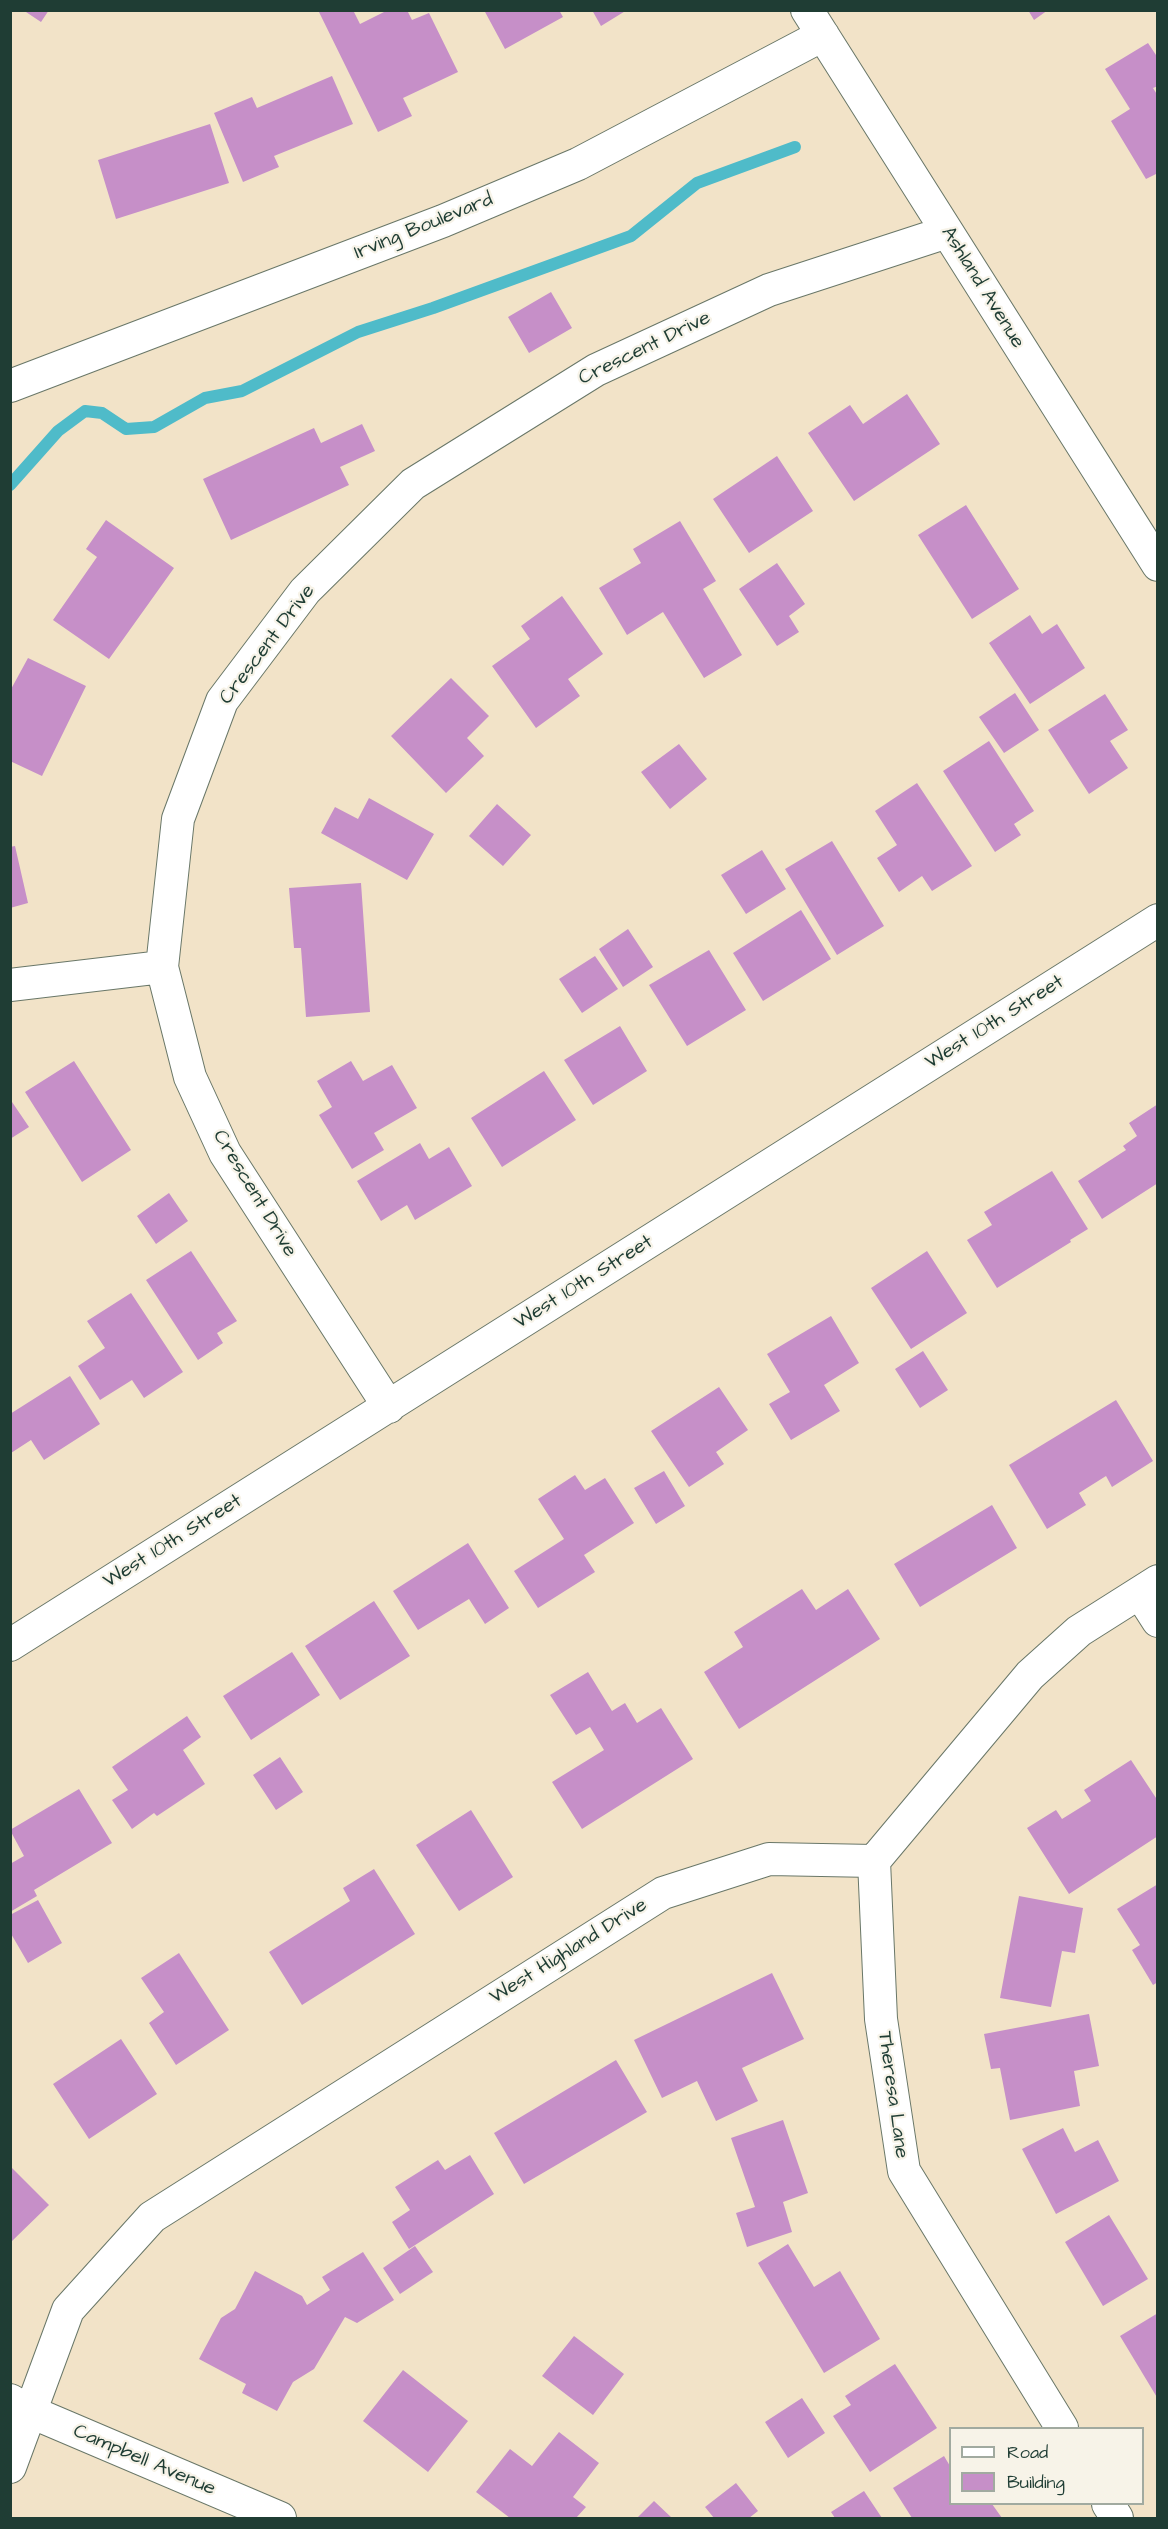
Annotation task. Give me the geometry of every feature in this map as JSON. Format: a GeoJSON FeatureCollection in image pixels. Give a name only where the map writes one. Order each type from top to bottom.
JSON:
{"type":"FeatureCollection","features":[{"type":"Feature","properties":{"kind":"street","name":"Ashland Avenue"},"geometry":{"type":"LineString","coordinates":[[815,23],[1158,565]]}},
{"type":"Feature","properties":{"kind":"street","name":"Irving Boulevard"},"geometry":{"type":"LineString","coordinates":[[10,386],[443,221],[568,168],[815,23]]}},
{"type":"Feature","properties":{"kind":"street","name":"Crescent Drive"},"geometry":{"type":"LineString","coordinates":[[388,1407],[225,1154],[190,1077],[162,967],[178,819],[222,701],[305,591],[413,484],[607,365],[769,290],[947,232]]}},
{"type":"Feature","properties":{"kind":"street","name":"West 10th Street"},"geometry":{"type":"LineString","coordinates":[[10,1645],[1158,920]]}},
{"type":"Feature","properties":{"kind":"street"},"geometry":{"type":"LineString","coordinates":[[10,986],[162,967]]}},
{"type":"Feature","properties":{"kind":"street"},"geometry":{"type":"LineString","coordinates":[[874,1861],[1030,1675],[1079,1631],[1149,1587],[1158,1621]]}},
{"type":"Feature","properties":{"kind":"street","name":"West Highland Drive"},"geometry":{"type":"LineString","coordinates":[[10,2467],[21,2406],[68,2310],[152,2217],[663,1893],[769,1859],[874,1861]]}},
{"type":"Feature","properties":{"kind":"street","name":"Theresa Lane"},"geometry":{"type":"LineString","coordinates":[[874,1861],[881,2019],[904,2171],[1061,2427]]}},
{"type":"Feature","properties":{"kind":"street","name":"Campbell Avenue"},"geometry":{"type":"LineString","coordinates":[[21,2406],[280,2518]]}},
{"type":"Feature","properties":{"kind":"street"},"geometry":{"type":"LineString","coordinates":[[1109,2505],[1117,2518]]}},
{"type":"Feature","properties":{"kind":"building"},"geometry":{"type":"Polygon","coordinates":[[[23,10],[49,10],[41,22],[23,10]]]}},
{"type":"Feature","properties":{"kind":"building"},"geometry":{"type":"Polygon","coordinates":[[[318,10],[353,10],[360,24],[388,10],[407,10],[412,20],[429,13],[458,72],[403,98],[412,116],[378,132],[318,10]]]}},
{"type":"Feature","properties":{"kind":"building"},"geometry":{"type":"Polygon","coordinates":[[[484,10],[559,10],[563,17],[505,49],[484,10]]]}},
{"type":"Feature","properties":{"kind":"building"},"geometry":{"type":"Polygon","coordinates":[[[592,10],[627,10],[601,26],[592,10]]]}},
{"type":"Feature","properties":{"kind":"building"},"geometry":{"type":"Polygon","coordinates":[[[1028,10],[1048,10],[1034,20],[1028,10]]]}},
{"type":"Feature","properties":{"kind":"building"},"geometry":{"type":"Polygon","coordinates":[[[1148,43],[1158,58],[1158,86],[1153,88],[1158,96],[1158,173],[1146,179],[1111,121],[1130,109],[1105,69],[1148,43]]]}},
{"type":"Feature","properties":{"kind":"building"},"geometry":{"type":"Polygon","coordinates":[[[332,76],[353,124],[274,156],[279,167],[243,182],[214,113],[252,97],[257,108],[332,76]]]}},
{"type":"Feature","properties":{"kind":"building"},"geometry":{"type":"Polygon","coordinates":[[[210,124],[229,183],[116,219],[98,160],[210,124]]]}},
{"type":"Feature","properties":{"kind":"building"},"geometry":{"type":"Polygon","coordinates":[[[551,292],[572,328],[529,353],[508,317],[551,292]]]}},
{"type":"Feature","properties":{"kind":"building"},"geometry":{"type":"Polygon","coordinates":[[[907,394],[940,444],[854,501],[808,433],[850,405],[863,424],[907,394]]]}},
{"type":"Feature","properties":{"kind":"building"},"geometry":{"type":"Polygon","coordinates":[[[362,424],[375,451],[340,467],[349,485],[231,540],[203,479],[314,428],[321,443],[362,424]]]}},
{"type":"Feature","properties":{"kind":"building"},"geometry":{"type":"Polygon","coordinates":[[[777,456],[813,511],[749,553],[713,499],[777,456]]]}},
{"type":"Feature","properties":{"kind":"building"},"geometry":{"type":"Polygon","coordinates":[[[966,505],[1019,589],[972,619],[918,535],[966,505]]]}},
{"type":"Feature","properties":{"kind":"building"},"geometry":{"type":"Polygon","coordinates":[[[106,520],[174,568],[109,659],[53,620],[97,557],[86,549],[106,520]]]}},
{"type":"Feature","properties":{"kind":"building"},"geometry":{"type":"Polygon","coordinates":[[[680,521],[716,581],[703,589],[742,655],[704,678],[663,612],[627,635],[599,588],[641,563],[633,549],[680,521]]]}},
{"type":"Feature","properties":{"kind":"building"},"geometry":{"type":"Polygon","coordinates":[[[777,563],[805,604],[789,616],[799,632],[777,646],[739,589],[777,563]]]}},
{"type":"Feature","properties":{"kind":"building"},"geometry":{"type":"Polygon","coordinates":[[[562,596],[603,654],[568,679],[580,696],[536,728],[492,666],[530,639],[521,626],[562,596]]]}},
{"type":"Feature","properties":{"kind":"building"},"geometry":{"type":"Polygon","coordinates":[[[1030,615],[1042,634],[1057,624],[1085,668],[1030,704],[989,643],[1030,615]]]}},
{"type":"Feature","properties":{"kind":"building"},"geometry":{"type":"Polygon","coordinates":[[[28,658],[86,686],[42,776],[10,761],[10,691],[28,658]]]}},
{"type":"Feature","properties":{"kind":"building"},"geometry":{"type":"Polygon","coordinates":[[[451,678],[489,716],[467,738],[484,756],[446,793],[391,736],[451,678]]]}},
{"type":"Feature","properties":{"kind":"building"},"geometry":{"type":"Polygon","coordinates":[[[1015,693],[1039,730],[1004,753],[979,717],[1015,693]]]}},
{"type":"Feature","properties":{"kind":"building"},"geometry":{"type":"Polygon","coordinates":[[[1105,694],[1128,730],[1110,741],[1128,768],[1089,794],[1048,730],[1105,694]]]}},
{"type":"Feature","properties":{"kind":"building"},"geometry":{"type":"Polygon","coordinates":[[[989,741],[1034,811],[1014,824],[1021,835],[995,852],[943,771],[989,741]]]}},
{"type":"Feature","properties":{"kind":"building"},"geometry":{"type":"Polygon","coordinates":[[[679,744],[707,779],[670,809],[641,772],[679,744]]]}},
{"type":"Feature","properties":{"kind":"building"},"geometry":{"type":"Polygon","coordinates":[[[917,783],[972,866],[932,891],[922,876],[899,892],[877,858],[897,845],[875,811],[917,783]]]}},
{"type":"Feature","properties":{"kind":"building"},"geometry":{"type":"Polygon","coordinates":[[[369,798],[434,834],[407,880],[321,833],[335,807],[358,819],[369,798]]]}},
{"type":"Feature","properties":{"kind":"building"},"geometry":{"type":"Polygon","coordinates":[[[497,804],[531,835],[503,866],[469,836],[497,804]]]}},
{"type":"Feature","properties":{"kind":"building"},"geometry":{"type":"Polygon","coordinates":[[[832,841],[884,926],[837,955],[785,869],[832,841]]]}},
{"type":"Feature","properties":{"kind":"building"},"geometry":{"type":"Polygon","coordinates":[[[15,846],[28,903],[10,908],[10,847],[15,846]]]}},
{"type":"Feature","properties":{"kind":"building"},"geometry":{"type":"Polygon","coordinates":[[[762,850],[786,889],[746,914],[721,875],[762,850]]]}},
{"type":"Feature","properties":{"kind":"building"},"geometry":{"type":"Polygon","coordinates":[[[361,883],[370,1012],[306,1017],[301,948],[294,948],[289,888],[361,883]]]}},
{"type":"Feature","properties":{"kind":"building"},"geometry":{"type":"Polygon","coordinates":[[[801,910],[831,959],[763,1001],[733,953],[801,910]]]}},
{"type":"Feature","properties":{"kind":"building"},"geometry":{"type":"Polygon","coordinates":[[[628,929],[653,967],[623,987],[599,949],[628,929]]]}},
{"type":"Feature","properties":{"kind":"building"},"geometry":{"type":"Polygon","coordinates":[[[709,950],[746,1010],[687,1046],[649,985],[709,950]]]}},
{"type":"Feature","properties":{"kind":"building"},"geometry":{"type":"Polygon","coordinates":[[[595,956],[618,989],[582,1013],[559,979],[595,956]]]}},
{"type":"Feature","properties":{"kind":"building"},"geometry":{"type":"Polygon","coordinates":[[[620,1026],[647,1071],[593,1105],[564,1060],[620,1026]]]}},
{"type":"Feature","properties":{"kind":"building"},"geometry":{"type":"Polygon","coordinates":[[[74,1061],[131,1150],[82,1182],[25,1092],[74,1061]]]}},
{"type":"Feature","properties":{"kind":"building"},"geometry":{"type":"Polygon","coordinates":[[[351,1061],[363,1081],[392,1065],[417,1108],[374,1133],[384,1150],[352,1169],[319,1115],[332,1107],[317,1081],[351,1061]]]}},
{"type":"Feature","properties":{"kind":"building"},"geometry":{"type":"Polygon","coordinates":[[[544,1071],[576,1120],[502,1167],[471,1118],[544,1071]]]}},
{"type":"Feature","properties":{"kind":"building"},"geometry":{"type":"Polygon","coordinates":[[[10,1099],[29,1127],[10,1139],[10,1099]]]}},
{"type":"Feature","properties":{"kind":"building"},"geometry":{"type":"Polygon","coordinates":[[[1158,1104],[1158,1183],[1102,1219],[1078,1181],[1126,1150],[1123,1146],[1137,1136],[1129,1123],[1158,1104]]]}},
{"type":"Feature","properties":{"kind":"building"},"geometry":{"type":"Polygon","coordinates":[[[420,1143],[429,1159],[449,1147],[472,1186],[415,1220],[407,1205],[381,1221],[357,1181],[420,1143]]]}},
{"type":"Feature","properties":{"kind":"building"},"geometry":{"type":"Polygon","coordinates":[[[1052,1171],[1088,1229],[997,1288],[967,1240],[992,1225],[984,1212],[1052,1171]]]}},
{"type":"Feature","properties":{"kind":"building"},"geometry":{"type":"Polygon","coordinates":[[[169,1193],[188,1221],[156,1244],[137,1216],[169,1193]]]}},
{"type":"Feature","properties":{"kind":"building"},"geometry":{"type":"Polygon","coordinates":[[[191,1251],[237,1321],[217,1333],[223,1343],[198,1360],[146,1280],[191,1251]]]}},
{"type":"Feature","properties":{"kind":"building"},"geometry":{"type":"Polygon","coordinates":[[[927,1251],[967,1313],[911,1349],[871,1288],[927,1251]]]}},
{"type":"Feature","properties":{"kind":"building"},"geometry":{"type":"Polygon","coordinates":[[[131,1293],[183,1372],[144,1398],[132,1380],[100,1400],[78,1366],[105,1348],[87,1321],[131,1293]]]}},
{"type":"Feature","properties":{"kind":"building"},"geometry":{"type":"Polygon","coordinates":[[[831,1316],[859,1363],[824,1385],[840,1411],[791,1440],[769,1404],[790,1392],[767,1354],[831,1316]]]}},
{"type":"Feature","properties":{"kind":"building"},"geometry":{"type":"Polygon","coordinates":[[[923,1351],[948,1390],[920,1408],[895,1369],[923,1351]]]}},
{"type":"Feature","properties":{"kind":"building"},"geometry":{"type":"Polygon","coordinates":[[[70,1376],[100,1424],[44,1460],[31,1440],[11,1453],[10,1414],[70,1376]]]}},
{"type":"Feature","properties":{"kind":"building"},"geometry":{"type":"Polygon","coordinates":[[[719,1387],[748,1430],[716,1452],[724,1464],[689,1487],[651,1431],[719,1387]]]}},
{"type":"Feature","properties":{"kind":"building"},"geometry":{"type":"Polygon","coordinates":[[[1116,1400],[1153,1461],[1112,1487],[1106,1476],[1079,1493],[1086,1505],[1047,1529],[1009,1465],[1116,1400]]]}},
{"type":"Feature","properties":{"kind":"building"},"geometry":{"type":"Polygon","coordinates":[[[664,1471],[685,1506],[656,1524],[634,1488],[664,1471]]]}},
{"type":"Feature","properties":{"kind":"building"},"geometry":{"type":"Polygon","coordinates":[[[575,1475],[585,1490],[605,1478],[634,1523],[584,1555],[595,1572],[538,1608],[514,1571],[564,1539],[538,1499],[575,1475]]]}},
{"type":"Feature","properties":{"kind":"building"},"geometry":{"type":"Polygon","coordinates":[[[992,1505],[1017,1548],[920,1607],[894,1564],[992,1505]]]}},
{"type":"Feature","properties":{"kind":"building"},"geometry":{"type":"Polygon","coordinates":[[[468,1543],[509,1608],[485,1624],[469,1599],[418,1630],[393,1591],[468,1543]]]}},
{"type":"Feature","properties":{"kind":"building"},"geometry":{"type":"Polygon","coordinates":[[[802,1589],[816,1610],[848,1589],[880,1639],[739,1729],[704,1672],[743,1647],[734,1632],[802,1589]]]}},
{"type":"Feature","properties":{"kind":"building"},"geometry":{"type":"Polygon","coordinates":[[[374,1601],[410,1656],[340,1700],[305,1646],[374,1601]]]}},
{"type":"Feature","properties":{"kind":"building"},"geometry":{"type":"Polygon","coordinates":[[[292,1652],[320,1695],[251,1740],[223,1696],[292,1652]]]}},
{"type":"Feature","properties":{"kind":"building"},"geometry":{"type":"Polygon","coordinates":[[[588,1672],[612,1711],[625,1703],[637,1723],[661,1708],[693,1759],[582,1829],[552,1782],[604,1750],[590,1727],[576,1735],[550,1695],[588,1672]]]}},
{"type":"Feature","properties":{"kind":"building"},"geometry":{"type":"Polygon","coordinates":[[[187,1716],[201,1737],[183,1750],[205,1784],[157,1816],[154,1813],[132,1829],[112,1800],[128,1790],[112,1767],[187,1716]]]}},
{"type":"Feature","properties":{"kind":"building"},"geometry":{"type":"Polygon","coordinates":[[[280,1757],[303,1792],[276,1810],[253,1775],[280,1757]]]}},
{"type":"Feature","properties":{"kind":"building"},"geometry":{"type":"Polygon","coordinates":[[[1131,1760],[1158,1801],[1158,1836],[1069,1894],[1027,1828],[1056,1810],[1062,1819],[1091,1801],[1084,1790],[1131,1760]]]}},
{"type":"Feature","properties":{"kind":"building"},"geometry":{"type":"Polygon","coordinates":[[[79,1789],[112,1843],[34,1890],[37,1896],[10,1912],[10,1864],[24,1856],[10,1830],[79,1789]]]}},
{"type":"Feature","properties":{"kind":"building"},"geometry":{"type":"Polygon","coordinates":[[[471,1810],[513,1877],[459,1911],[416,1845],[471,1810]]]}},
{"type":"Feature","properties":{"kind":"building"},"geometry":{"type":"Polygon","coordinates":[[[374,1869],[415,1934],[302,2005],[269,1952],[350,1901],[343,1888],[374,1869]]]}},
{"type":"Feature","properties":{"kind":"building"},"geometry":{"type":"Polygon","coordinates":[[[1158,1884],[1158,1982],[1153,1985],[1132,1950],[1140,1945],[1117,1909],[1158,1884]]]}},
{"type":"Feature","properties":{"kind":"building"},"geometry":{"type":"Polygon","coordinates":[[[1019,1896],[1083,1908],[1075,1953],[1062,1951],[1051,2007],[1000,1998],[1019,1896]]]}},
{"type":"Feature","properties":{"kind":"building"},"geometry":{"type":"Polygon","coordinates":[[[38,1900],[62,1943],[28,1963],[10,1932],[10,1915],[38,1900]]]}},
{"type":"Feature","properties":{"kind":"building"},"geometry":{"type":"Polygon","coordinates":[[[179,1953],[229,2030],[176,2065],[149,2023],[164,2012],[141,1978],[179,1953]]]}},
{"type":"Feature","properties":{"kind":"building"},"geometry":{"type":"Polygon","coordinates":[[[772,1973],[804,2039],[742,2068],[758,2101],[716,2121],[697,2081],[662,2098],[634,2040],[772,1973]]]}},
{"type":"Feature","properties":{"kind":"building"},"geometry":{"type":"Polygon","coordinates":[[[1089,2014],[1099,2066],[1074,2071],[1080,2106],[1010,2120],[1000,2068],[991,2069],[984,2034],[1089,2014]]]}},
{"type":"Feature","properties":{"kind":"building"},"geometry":{"type":"Polygon","coordinates":[[[121,2039],[157,2094],[89,2139],[53,2084],[121,2039]]]}},
{"type":"Feature","properties":{"kind":"building"},"geometry":{"type":"Polygon","coordinates":[[[616,2060],[647,2112],[524,2184],[494,2133],[616,2060]]]}},
{"type":"Feature","properties":{"kind":"building"},"geometry":{"type":"Polygon","coordinates":[[[783,2120],[808,2193],[783,2202],[792,2232],[747,2247],[736,2213],[755,2207],[731,2138],[783,2120]]]}},
{"type":"Feature","properties":{"kind":"building"},"geometry":{"type":"Polygon","coordinates":[[[1063,2128],[1075,2152],[1098,2140],[1119,2181],[1056,2214],[1022,2149],[1063,2128]]]}},
{"type":"Feature","properties":{"kind":"building"},"geometry":{"type":"Polygon","coordinates":[[[470,2155],[494,2194],[409,2249],[392,2222],[410,2210],[395,2187],[438,2160],[445,2170],[470,2155]]]}},
{"type":"Feature","properties":{"kind":"building"},"geometry":{"type":"Polygon","coordinates":[[[10,2166],[49,2205],[10,2243],[10,2166]]]}},
{"type":"Feature","properties":{"kind":"building"},"geometry":{"type":"Polygon","coordinates":[[[1109,2215],[1148,2279],[1103,2306],[1065,2242],[1109,2215]]]}},
{"type":"Feature","properties":{"kind":"building"},"geometry":{"type":"Polygon","coordinates":[[[788,2244],[814,2287],[840,2271],[880,2339],[824,2373],[758,2263],[788,2244]]]}},
{"type":"Feature","properties":{"kind":"building"},"geometry":{"type":"Polygon","coordinates":[[[415,2246],[433,2272],[400,2294],[383,2268],[415,2246]]]}},
{"type":"Feature","properties":{"kind":"building"},"geometry":{"type":"Polygon","coordinates":[[[363,2252],[394,2300],[357,2323],[345,2317],[314,2369],[293,2382],[277,2411],[242,2393],[246,2384],[199,2359],[221,2318],[235,2309],[255,2271],[302,2296],[307,2305],[330,2290],[322,2277],[363,2252]]]}},
{"type":"Feature","properties":{"kind":"building"},"geometry":{"type":"Polygon","coordinates":[[[1158,2313],[1158,2399],[1120,2336],[1158,2313]]]}},
{"type":"Feature","properties":{"kind":"building"},"geometry":{"type":"Polygon","coordinates":[[[574,2336],[624,2374],[593,2415],[542,2376],[574,2336]]]}},
{"type":"Feature","properties":{"kind":"building"},"geometry":{"type":"Polygon","coordinates":[[[895,2364],[937,2428],[870,2472],[833,2416],[851,2405],[845,2396],[895,2364]]]}},
{"type":"Feature","properties":{"kind":"building"},"geometry":{"type":"Polygon","coordinates":[[[403,2370],[468,2421],[428,2472],[363,2421],[403,2370]]]}},
{"type":"Feature","properties":{"kind":"building"},"geometry":{"type":"Polygon","coordinates":[[[802,2398],[825,2433],[788,2458],[765,2422],[802,2398]]]}},
{"type":"Feature","properties":{"kind":"building"},"geometry":{"type":"Polygon","coordinates":[[[559,2432],[599,2463],[573,2497],[586,2507],[576,2518],[510,2518],[476,2492],[510,2449],[532,2466],[559,2432]]]}},
{"type":"Feature","properties":{"kind":"building"},"geometry":{"type":"Polygon","coordinates":[[[944,2456],[949,2464],[949,2505],[993,2505],[1002,2518],[912,2518],[893,2488],[944,2456]]]}},
{"type":"Feature","properties":{"kind":"building"},"geometry":{"type":"Polygon","coordinates":[[[736,2483],[758,2511],[749,2518],[714,2518],[705,2507],[736,2483]]]}},
{"type":"Feature","properties":{"kind":"building"},"geometry":{"type":"Polygon","coordinates":[[[864,2491],[882,2518],[835,2518],[831,2512],[864,2491]]]}},
{"type":"Feature","properties":{"kind":"building"},"geometry":{"type":"Polygon","coordinates":[[[654,2501],[672,2518],[637,2518],[654,2501]]]}},
{"type":"Feature","properties":{"kind":"waterway"},"geometry":{"type":"LineString","coordinates":[[10,485],[58,431],[85,411],[102,413],[126,429],[154,427],[205,398],[242,391],[358,332],[433,308],[631,236],[697,183],[795,147]]}}]}
